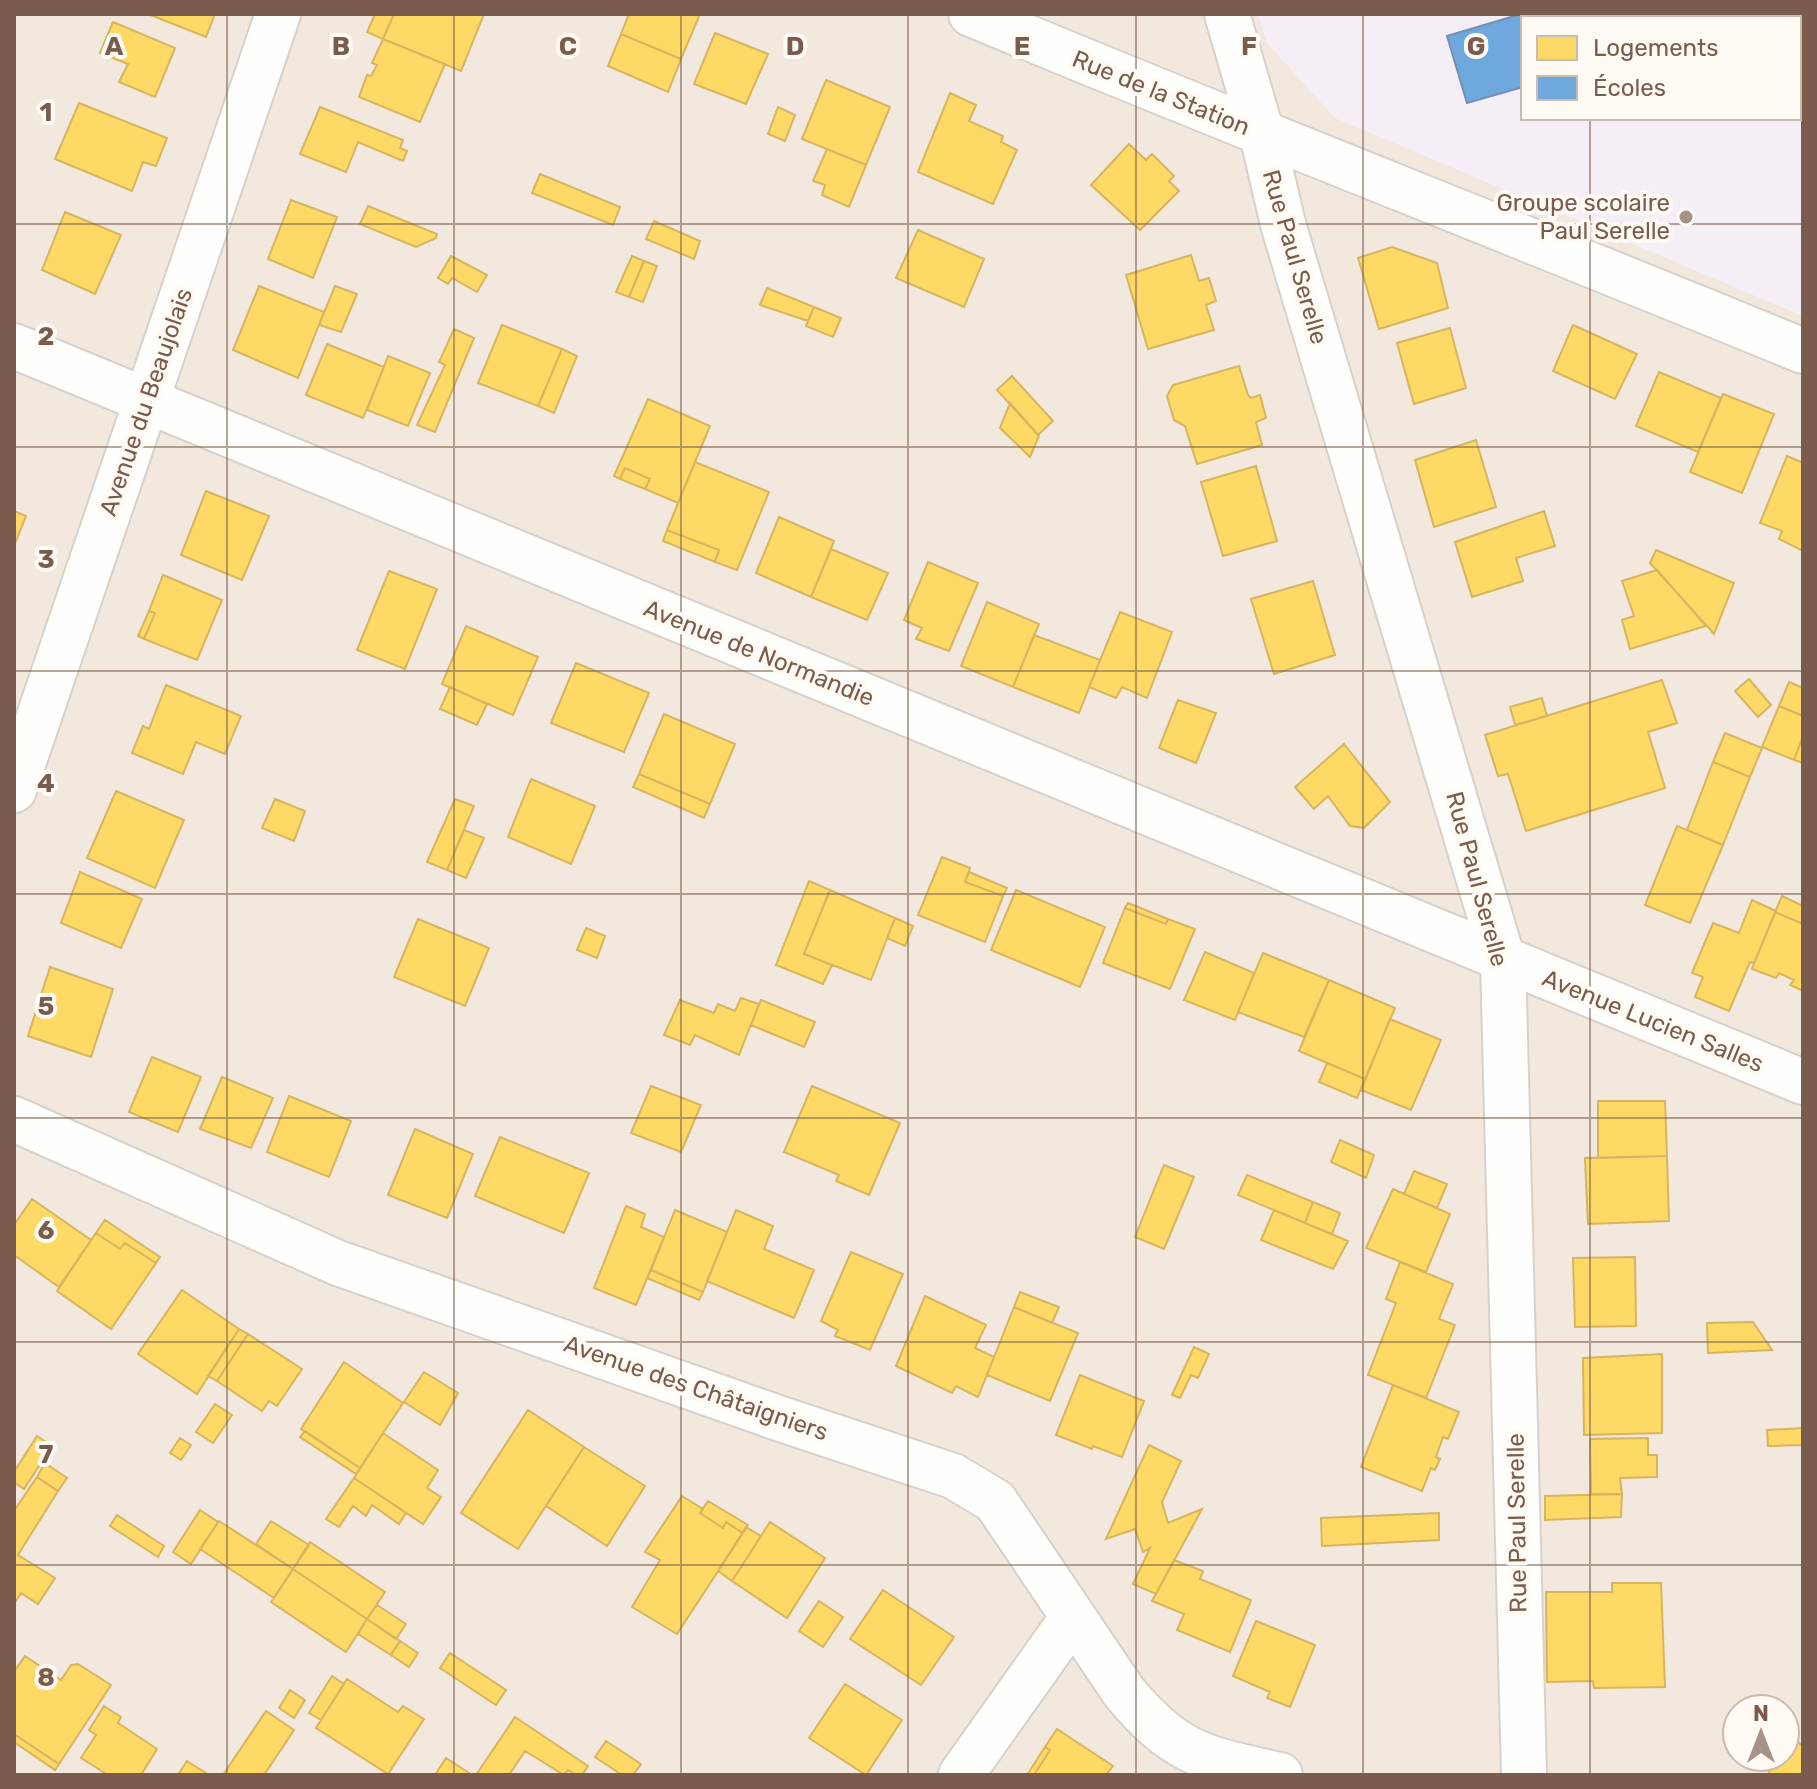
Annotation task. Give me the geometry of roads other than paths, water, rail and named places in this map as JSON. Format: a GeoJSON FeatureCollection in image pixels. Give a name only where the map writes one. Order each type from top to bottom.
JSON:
{"type":"FeatureCollection","features":[{"type":"Feature","properties":{"kind":"street","name":"Avenue du Beaujolais"},"geometry":{"type":"LineString","coordinates":[[14,790],[278,14]]}},
{"type":"Feature","properties":{"kind":"street","name":"Rue de la Station"},"geometry":{"type":"LineString","coordinates":[[971,14],[1803,351]]}},
{"type":"Feature","properties":{"kind":"street","name":"Rue Paul Serelle"},"geometry":{"type":"LineString","coordinates":[[1227,14],[1262,134],[1283,224],[1503,960],[1524,1775]]}},
{"type":"Feature","properties":{"kind":"street","name":"Avenue de Normandie"},"geometry":{"type":"LineString","coordinates":[[14,346],[1503,960]]}},
{"type":"Feature","properties":{"kind":"street","name":"Avenue Lucien Salles"},"geometry":{"type":"LineString","coordinates":[[1503,960],[1803,1082]]}},
{"type":"Feature","properties":{"kind":"street","name":"Avenue des Châtaigniers"},"geometry":{"type":"LineString","coordinates":[[14,1119],[338,1263],[781,1419],[953,1476],[995,1501],[1124,1692],[1148,1721],[1204,1758],[1280,1775]]}},
{"type":"Feature","properties":{"kind":"street"},"geometry":{"type":"LineString","coordinates":[[961,1775],[1073,1617]]}},
{"type":"Feature","properties":{"kind":"place","name":"Groupe scolaire Paul Serelle"},"geometry":{"type":"Point","coordinates":[1686,217]}}]}
